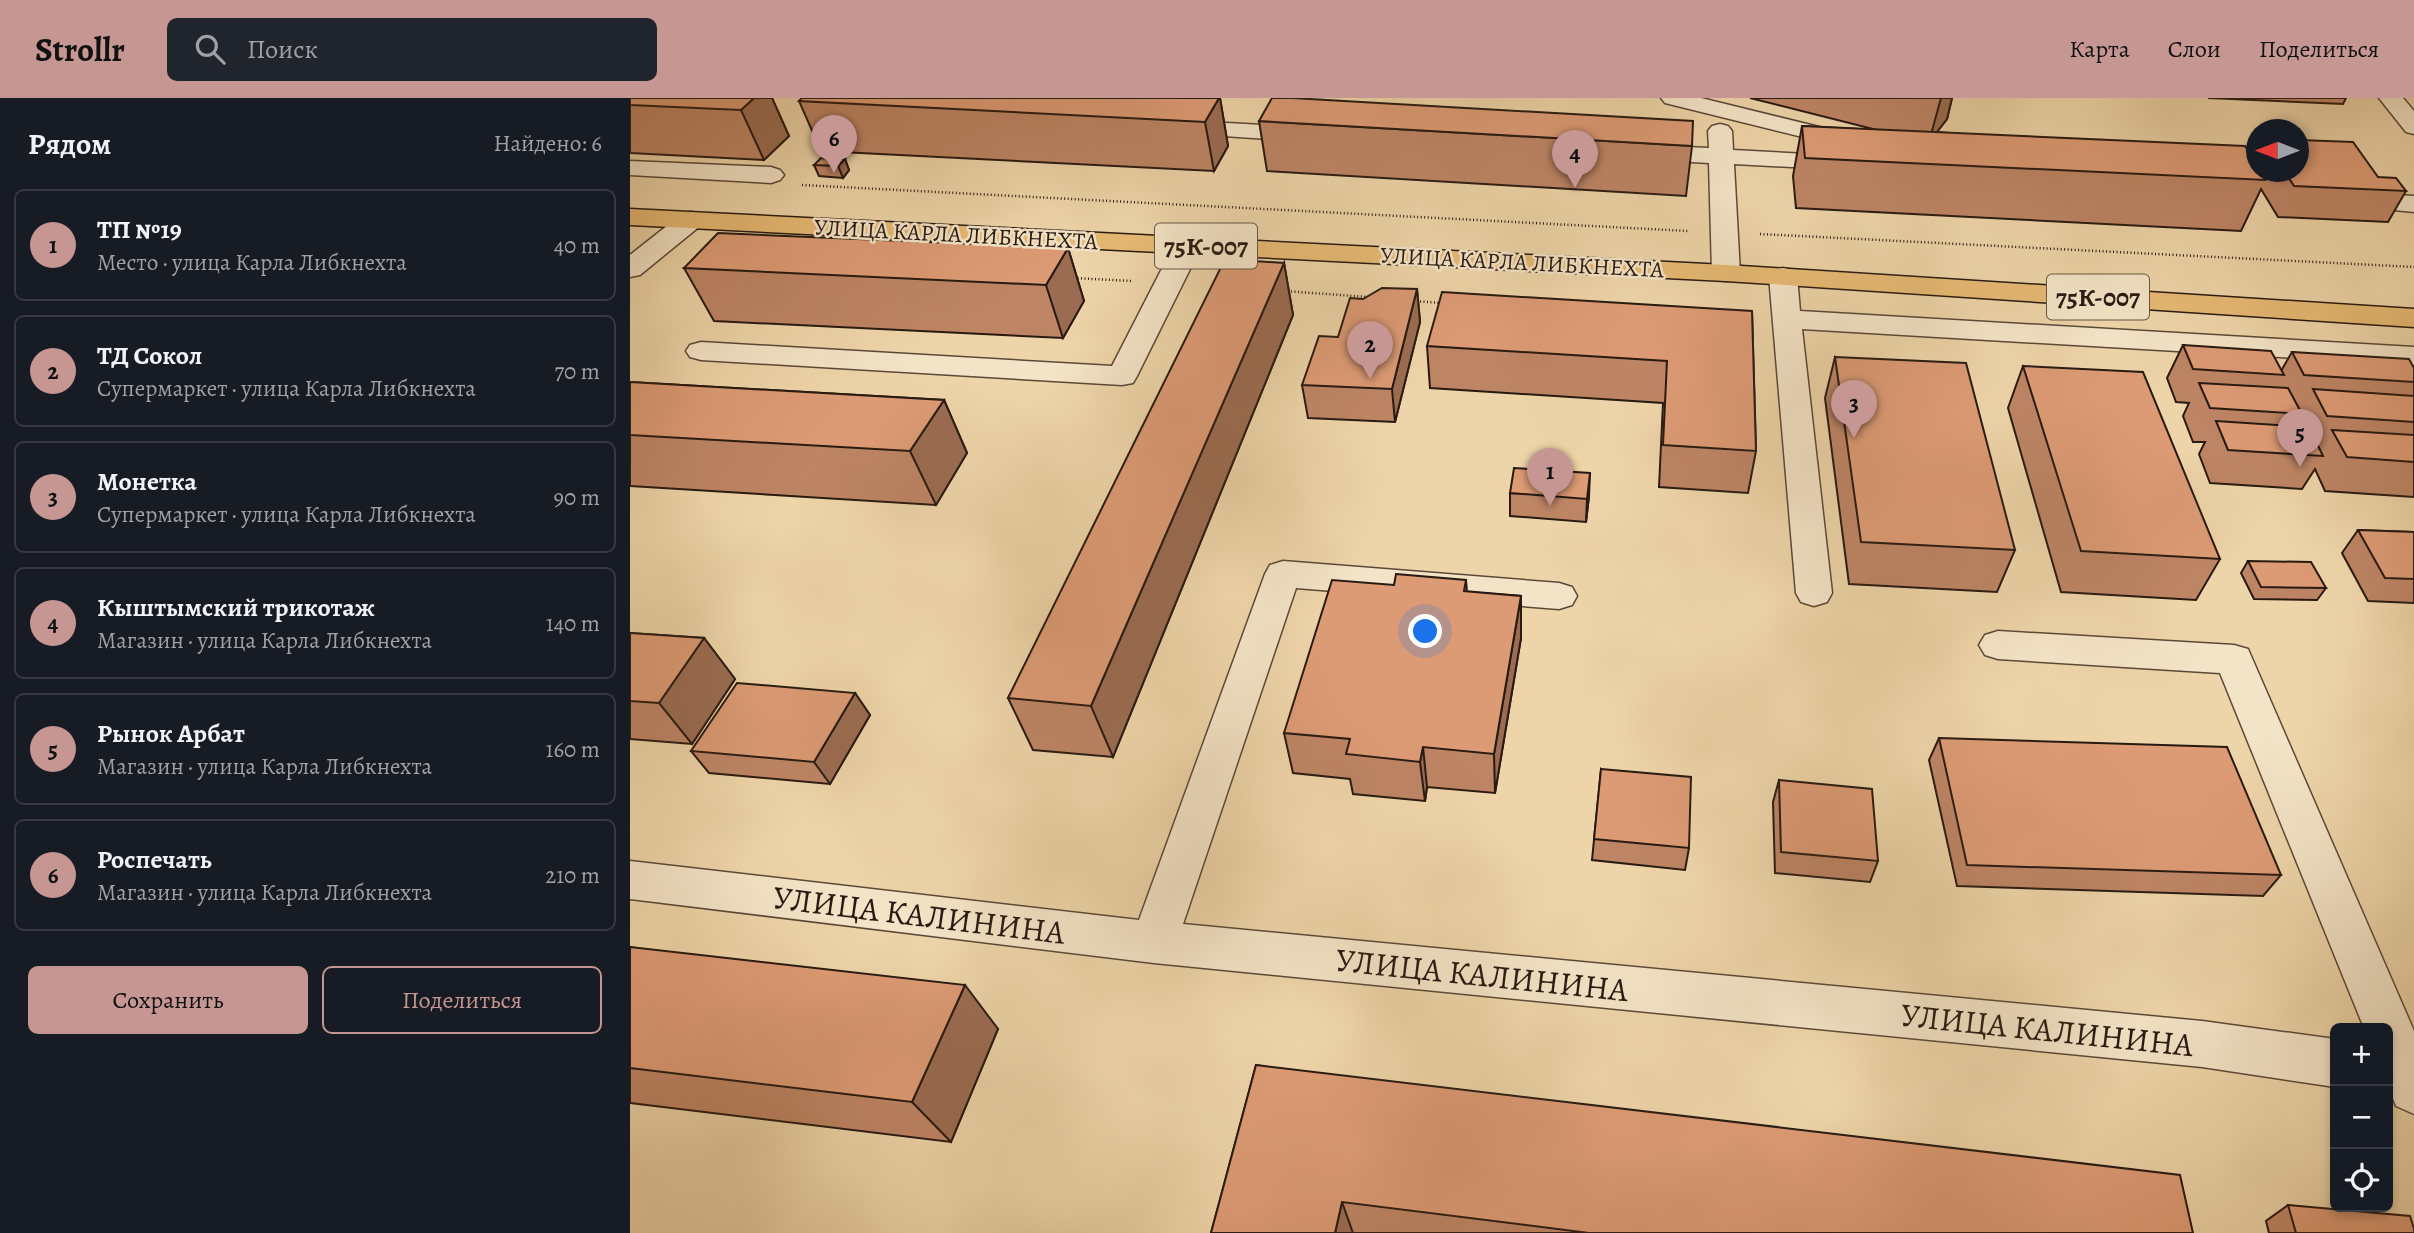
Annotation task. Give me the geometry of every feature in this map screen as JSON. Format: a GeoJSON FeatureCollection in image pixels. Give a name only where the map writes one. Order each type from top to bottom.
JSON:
{"type":"FeatureCollection","features":[{"type":"Feature","properties":{"kind":"main road","name":"УЛИЦА КАРЛА ЛИБКНЕХТА"},"geometry":{"type":"LineString","coordinates":[[630,217],[1783,276],[2414,317]]}},
{"type":"Feature","properties":{"kind":"street"},"geometry":{"type":"LineString","coordinates":[[1611,151],[1721,157],[1868,155],[1719,109],[1673,98]]}},
{"type":"Feature","properties":{"kind":"street"},"geometry":{"type":"LineString","coordinates":[[2391,98],[2414,127]]}},
{"type":"Feature","properties":{"kind":"street"},"geometry":{"type":"LineString","coordinates":[[1719,109],[1727,273]]}},
{"type":"Feature","properties":{"kind":"street"},"geometry":{"type":"LineString","coordinates":[[1155,126],[1335,136]]}},
{"type":"Feature","properties":{"kind":"street"},"geometry":{"type":"LineString","coordinates":[[630,168],[771,175]]}},
{"type":"Feature","properties":{"kind":"street"},"geometry":{"type":"LineString","coordinates":[[2362,201],[2414,204]]}},
{"type":"Feature","properties":{"kind":"street"},"geometry":{"type":"LineString","coordinates":[[630,269],[691,220]]}},
{"type":"Feature","properties":{"kind":"street"},"geometry":{"type":"LineString","coordinates":[[701,351],[1122,376],[1188,245]]}},
{"type":"Feature","properties":{"kind":"street"},"geometry":{"type":"LineString","coordinates":[[1783,276],[1814,593]]}},
{"type":"Feature","properties":{"kind":"street"},"geometry":{"type":"LineString","coordinates":[[1786,319],[2414,356]]}},
{"type":"Feature","properties":{"kind":"street"},"geometry":{"type":"LineString","coordinates":[[2107,336],[2122,375]]}},
{"type":"Feature","properties":{"kind":"street"},"geometry":{"type":"LineString","coordinates":[[1154,942],[1283,573],[1559,596]]}},
{"type":"Feature","properties":{"kind":"street"},"geometry":{"type":"LineString","coordinates":[[1998,645],[2234,659],[2406,1077]]}},
{"type":"Feature","properties":{"kind":"street","name":"УЛИЦА КАЛИНИНА"},"geometry":{"type":"LineString","coordinates":[[630,880],[1154,942],[2202,1044],[2330,1062]]}},
{"type":"Feature","properties":{"kind":"path"},"geometry":{"type":"LineString","coordinates":[[771,175],[801,185],[2414,267]]}},
{"type":"Feature","properties":{"kind":"building"},"geometry":{"type":"Polygon","coordinates":[[[630,98],[754,98],[741,110],[630,105],[630,98]]]}},
{"type":"Feature","properties":{"kind":"building"},"geometry":{"type":"Polygon","coordinates":[[[802,98],[1219,98],[1205,122],[799,101],[802,98]]]}},
{"type":"Feature","properties":{"kind":"building"},"geometry":{"type":"Polygon","coordinates":[[[1272,98],[1693,121],[1692,146],[1259,121],[1272,98]]]}},
{"type":"Feature","properties":{"kind":"building"},"geometry":{"type":"Polygon","coordinates":[[[1802,126],[2245,146],[2246,179],[1805,158],[1802,126]]]}},
{"type":"Feature","properties":{"kind":"building"},"geometry":{"type":"Polygon","coordinates":[[[2309,140],[2353,142],[2378,177],[2396,178],[2406,191],[2294,186],[2291,182],[2309,182],[2309,140]]]}},
{"type":"Feature","properties":{"kind":"building"},"geometry":{"type":"Polygon","coordinates":[[[821,158],[845,159],[838,166],[814,165],[821,158]]]}},
{"type":"Feature","properties":{"kind":"building"},"geometry":{"type":"Polygon","coordinates":[[[718,233],[1068,248],[1046,285],[684,268],[718,233]]]}},
{"type":"Feature","properties":{"kind":"building"},"geometry":{"type":"Polygon","coordinates":[[[1225,259],[1284,263],[1091,706],[1008,698],[1225,259]]]}},
{"type":"Feature","properties":{"kind":"building"},"geometry":{"type":"Polygon","coordinates":[[[1382,288],[1417,289],[1392,389],[1302,385],[1319,336],[1338,337],[1350,298],[1363,299],[1382,288]]]}},
{"type":"Feature","properties":{"kind":"building"},"geometry":{"type":"Polygon","coordinates":[[[1442,292],[1752,311],[1756,451],[1663,445],[1667,361],[1427,346],[1442,292]]]}},
{"type":"Feature","properties":{"kind":"building"},"geometry":{"type":"Polygon","coordinates":[[[2183,345],[2271,351],[2284,375],[2193,369],[2183,345]]]}},
{"type":"Feature","properties":{"kind":"building"},"geometry":{"type":"Polygon","coordinates":[[[2292,352],[2409,359],[2414,368],[2414,382],[2304,375],[2292,352]]]}},
{"type":"Feature","properties":{"kind":"building"},"geometry":{"type":"Polygon","coordinates":[[[1835,357],[1966,363],[2015,550],[1861,542],[1835,357]]]}},
{"type":"Feature","properties":{"kind":"building"},"geometry":{"type":"Polygon","coordinates":[[[2023,366],[2143,372],[2220,559],[2081,551],[2023,366]]]}},
{"type":"Feature","properties":{"kind":"building"},"geometry":{"type":"Polygon","coordinates":[[[630,382],[944,400],[910,451],[630,435],[630,382]]]}},
{"type":"Feature","properties":{"kind":"building"},"geometry":{"type":"Polygon","coordinates":[[[2199,383],[2288,388],[2302,414],[2210,408],[2199,383]]]}},
{"type":"Feature","properties":{"kind":"building"},"geometry":{"type":"Polygon","coordinates":[[[2313,389],[2414,396],[2414,422],[2327,416],[2313,389]]]}},
{"type":"Feature","properties":{"kind":"building"},"geometry":{"type":"Polygon","coordinates":[[[2216,421],[2309,427],[2323,456],[2228,450],[2216,421]]]}},
{"type":"Feature","properties":{"kind":"building"},"geometry":{"type":"Polygon","coordinates":[[[2332,430],[2414,435],[2414,462],[2347,457],[2332,430]]]}},
{"type":"Feature","properties":{"kind":"building"},"geometry":{"type":"Polygon","coordinates":[[[1514,468],[1590,473],[1587,499],[1510,493],[1514,468]]]}},
{"type":"Feature","properties":{"kind":"building"},"geometry":{"type":"Polygon","coordinates":[[[2358,530],[2414,532],[2414,579],[2385,578],[2358,530]]]}},
{"type":"Feature","properties":{"kind":"building"},"geometry":{"type":"Polygon","coordinates":[[[2248,561],[2311,562],[2326,588],[2261,587],[2248,561]]]}},
{"type":"Feature","properties":{"kind":"building"},"geometry":{"type":"Polygon","coordinates":[[[1396,574],[1466,580],[1464,591],[1521,596],[1494,754],[1423,747],[1420,762],[1346,754],[1350,739],[1284,733],[1332,580],[1394,585],[1396,574]]]}},
{"type":"Feature","properties":{"kind":"building"},"geometry":{"type":"Polygon","coordinates":[[[630,633],[704,638],[659,703],[630,701],[630,633]]]}},
{"type":"Feature","properties":{"kind":"building"},"geometry":{"type":"Polygon","coordinates":[[[737,683],[855,693],[814,762],[691,751],[737,683]]]}},
{"type":"Feature","properties":{"kind":"building"},"geometry":{"type":"Polygon","coordinates":[[[1939,738],[2227,747],[2281,875],[1967,865],[1939,738]]]}},
{"type":"Feature","properties":{"kind":"building"},"geometry":{"type":"Polygon","coordinates":[[[1601,769],[1691,777],[1689,848],[1594,839],[1601,769]]]}},
{"type":"Feature","properties":{"kind":"building"},"geometry":{"type":"Polygon","coordinates":[[[1779,780],[1872,789],[1878,861],[1781,852],[1779,780]]]}},
{"type":"Feature","properties":{"kind":"building"},"geometry":{"type":"Polygon","coordinates":[[[630,947],[965,985],[912,1102],[630,1068],[630,947]]]}},
{"type":"Feature","properties":{"kind":"building"},"geometry":{"type":"Polygon","coordinates":[[[1256,1065],[2180,1175],[2193,1233],[1589,1233],[1342,1202],[1335,1233],[1211,1233],[1256,1065]]]}},
{"type":"Feature","properties":{"kind":"building"},"geometry":{"type":"Polygon","coordinates":[[[2288,1205],[2330,1209],[2330,1212],[2410,1216],[2414,1229],[2414,1233],[2296,1233],[2288,1205]]]}},
{"type":"Feature","properties":{"kind":"place","name":"Роспечать"},"geometry":{"type":"Point","coordinates":[834,173]}},
{"type":"Feature","properties":{"kind":"place","name":"Кыштымский трикотаж"},"geometry":{"type":"Point","coordinates":[1575,188]}},
{"type":"Feature","properties":{"kind":"place","name":"ТД Сокол"},"geometry":{"type":"Point","coordinates":[1370,379]}},
{"type":"Feature","properties":{"kind":"place","name":"Монетка"},"geometry":{"type":"Point","coordinates":[1854,438]}},
{"type":"Feature","properties":{"kind":"place","name":"Рынок Арбат"},"geometry":{"type":"Point","coordinates":[2300,467]}},
{"type":"Feature","properties":{"kind":"place","name":"ТП №19"},"geometry":{"type":"Point","coordinates":[1550,506]}}]}
